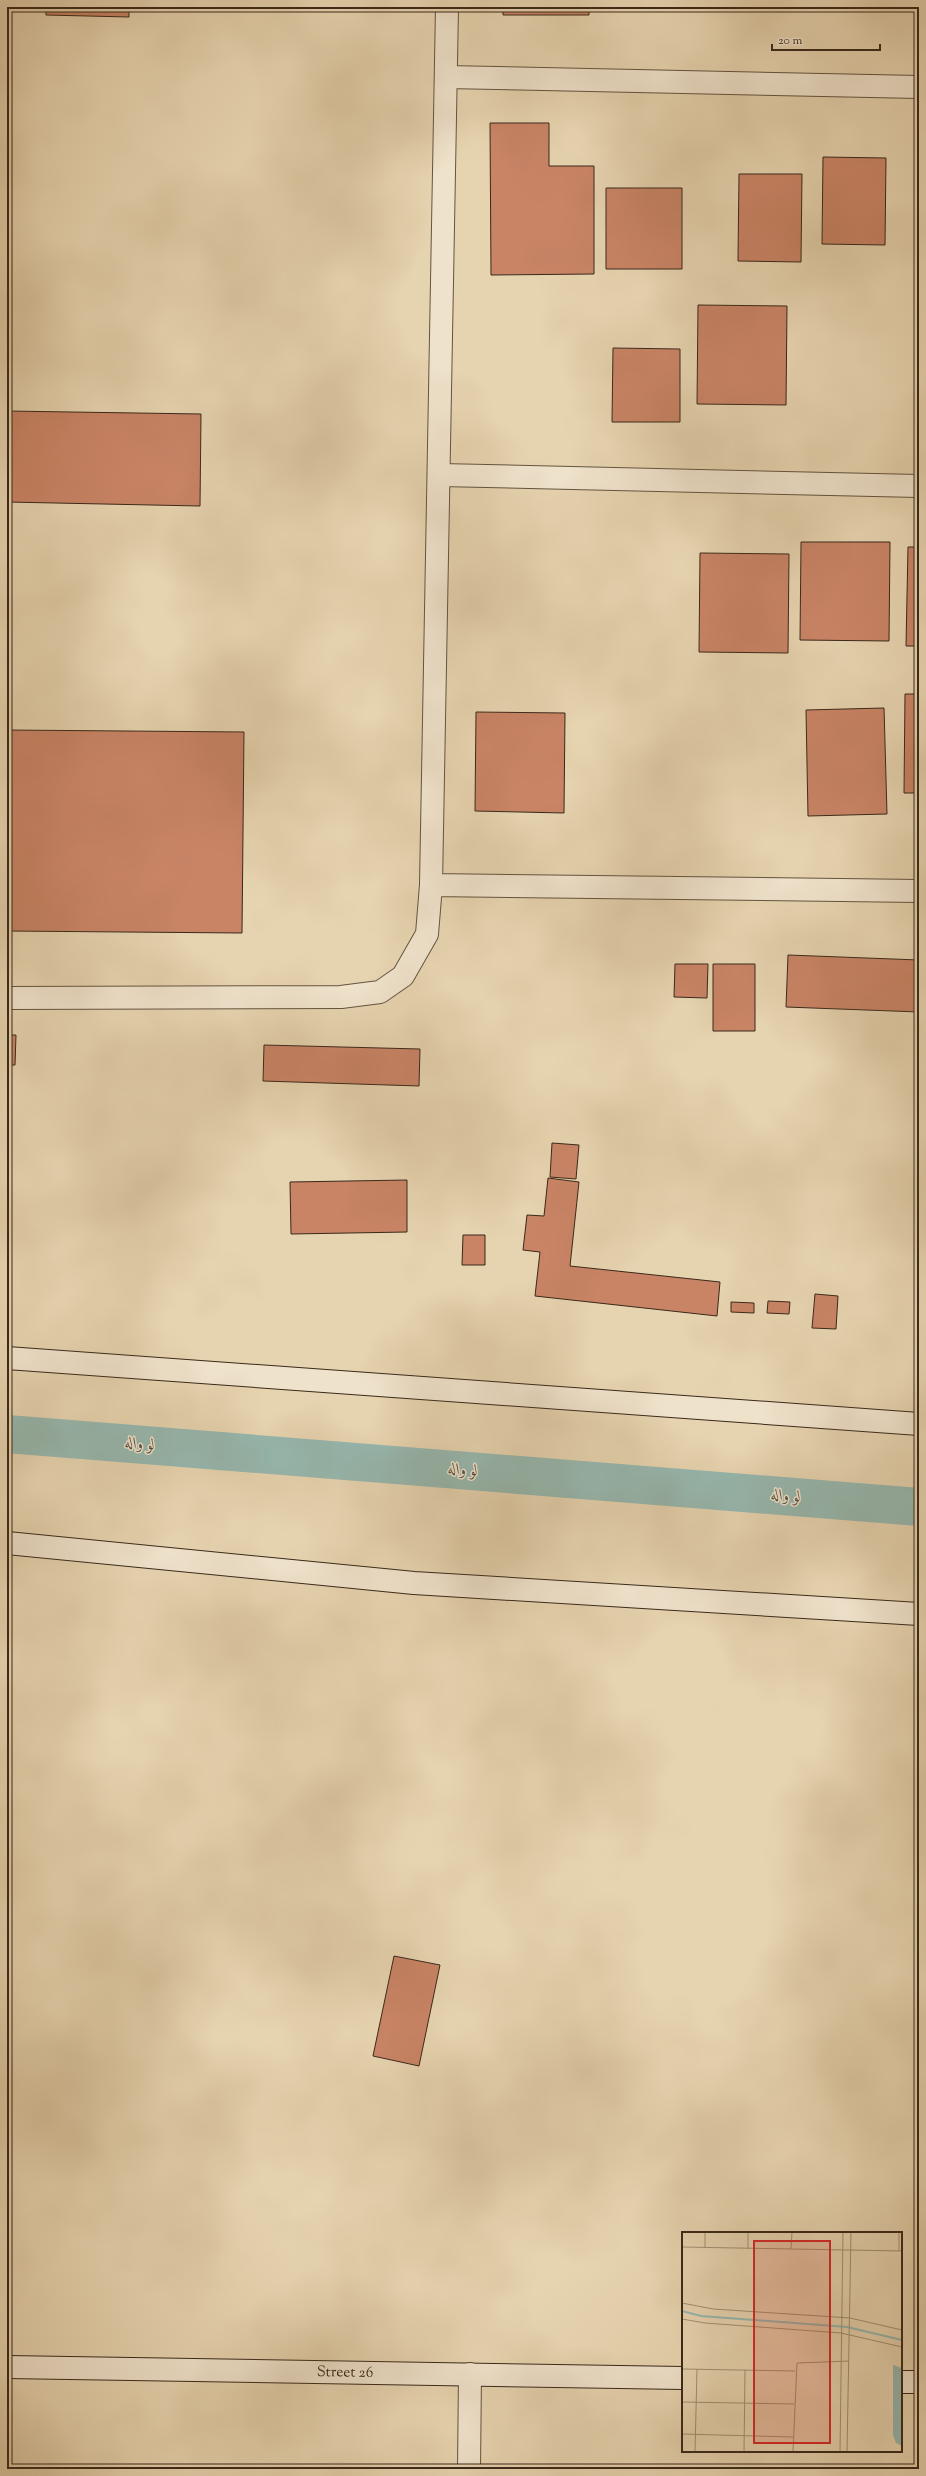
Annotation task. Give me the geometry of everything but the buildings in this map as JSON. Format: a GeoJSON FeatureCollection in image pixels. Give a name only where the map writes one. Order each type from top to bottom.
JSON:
{"type":"FeatureCollection","features":[{"type":"Feature","properties":{"kind":"street"},"geometry":{"type":"LineString","coordinates":[[7,998],[341,997],[380,992],[403,976],[427,934],[431,885],[440,475],[447,7]]}},
{"type":"Feature","properties":{"kind":"street"},"geometry":{"type":"LineString","coordinates":[[446,77],[919,87]]}},
{"type":"Feature","properties":{"kind":"street"},"geometry":{"type":"LineString","coordinates":[[440,475],[919,486]]}},
{"type":"Feature","properties":{"kind":"street"},"geometry":{"type":"LineString","coordinates":[[431,885],[919,891]]}},
{"type":"Feature","properties":{"kind":"street"},"geometry":{"type":"LineString","coordinates":[[7,1358],[919,1424]]}},
{"type":"Feature","properties":{"kind":"street"},"geometry":{"type":"LineString","coordinates":[[7,1543],[414,1583],[919,1614]]}},
{"type":"Feature","properties":{"kind":"street","name":"Street 26"},"geometry":{"type":"LineString","coordinates":[[7,2367],[682,2378]]}},
{"type":"Feature","properties":{"kind":"street"},"geometry":{"type":"LineString","coordinates":[[469,2469],[470,2374]]}},
{"type":"Feature","properties":{"kind":"street"},"geometry":{"type":"LineString","coordinates":[[902,2382],[919,2382]]}},
{"type":"Feature","properties":{"kind":"waterway","name":"لو واله"},"geometry":{"type":"LineString","coordinates":[[7,1434],[919,1507]]}}]}
